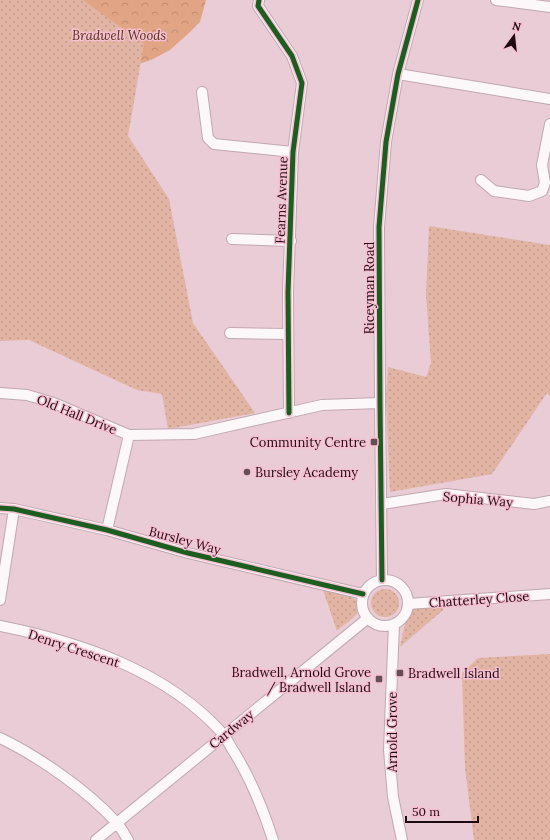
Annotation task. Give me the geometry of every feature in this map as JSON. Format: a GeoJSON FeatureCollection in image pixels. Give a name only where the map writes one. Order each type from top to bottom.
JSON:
{"type":"FeatureCollection","features":[{"type":"Feature","properties":{"kind":"street","name":"Fearns Avenue"},"geometry":{"type":"LineString","coordinates":[[259,0],[258,6],[292,56],[302,83],[294,152],[290,241],[288,292],[289,413]]}},
{"type":"Feature","properties":{"kind":"street","name":"Riceyman Road"},"geometry":{"type":"LineString","coordinates":[[382,580],[380,222],[386,142],[398,74],[418,0]]}},
{"type":"Feature","properties":{"kind":"street"},"geometry":{"type":"LineString","coordinates":[[496,0],[550,8]]}},
{"type":"Feature","properties":{"kind":"street"},"geometry":{"type":"LineString","coordinates":[[398,74],[550,99]]}},
{"type":"Feature","properties":{"kind":"street"},"geometry":{"type":"LineString","coordinates":[[205,97],[208,138],[214,144],[294,152]]}},
{"type":"Feature","properties":{"kind":"street"},"geometry":{"type":"LineString","coordinates":[[481,180],[494,190],[529,196],[542,192],[545,182],[542,165],[550,124]]}},
{"type":"Feature","properties":{"kind":"street"},"geometry":{"type":"LineString","coordinates":[[232,238],[290,241]]}},
{"type":"Feature","properties":{"kind":"street"},"geometry":{"type":"LineString","coordinates":[[230,333],[288,334]]}},
{"type":"Feature","properties":{"kind":"street","name":"Old Hall Drive"},"geometry":{"type":"LineString","coordinates":[[0,393],[27,395],[54,403],[129,435]]}},
{"type":"Feature","properties":{"kind":"street"},"geometry":{"type":"LineString","coordinates":[[107,530],[129,435],[194,434],[322,405],[380,403]]}},
{"type":"Feature","properties":{"kind":"street","name":"Sophia Way"},"geometry":{"type":"LineString","coordinates":[[382,504],[446,494],[534,504],[550,501]]}},
{"type":"Feature","properties":{"kind":"street","name":"Bursley Way"},"geometry":{"type":"LineString","coordinates":[[0,508],[14,509],[107,530],[188,553],[363,594]]}},
{"type":"Feature","properties":{"kind":"street"},"geometry":{"type":"LineString","coordinates":[[0,600],[14,509]]}},
{"type":"Feature","properties":{"kind":"street"},"geometry":{"type":"LineString","coordinates":[[390,580],[404,590],[408,604],[404,615],[394,624],[378,625],[368,618],[364,612],[362,604],[363,594],[374,582],[390,580]]}},
{"type":"Feature","properties":{"kind":"street","name":"Chatterley Close"},"geometry":{"type":"LineString","coordinates":[[408,604],[550,594]]}},
{"type":"Feature","properties":{"kind":"street","name":"Cardway"},"geometry":{"type":"LineString","coordinates":[[96,840],[368,618]]}},
{"type":"Feature","properties":{"kind":"street","name":"Arnold Grove"},"geometry":{"type":"LineString","coordinates":[[394,624],[389,750],[394,797],[402,840]]}},
{"type":"Feature","properties":{"kind":"street","name":"Denry Crescent"},"geometry":{"type":"LineString","coordinates":[[0,626],[23,631],[98,654],[129,667],[179,695],[200,712],[224,735],[240,760],[254,788],[265,814],[273,840]]}},
{"type":"Feature","properties":{"kind":"street"},"geometry":{"type":"LineString","coordinates":[[0,738],[15,745],[91,798],[117,823],[128,840]]}},
{"type":"Feature","properties":{"kind":"green space"},"geometry":{"type":"Polygon","coordinates":[[[0,0],[83,0],[144,44],[128,136],[169,199],[193,323],[255,413],[168,429],[162,394],[137,390],[29,340],[0,341],[0,0]]]}},
{"type":"Feature","properties":{"kind":"green space","name":"Bradwell Woods"},"geometry":{"type":"Polygon","coordinates":[[[31,0],[206,0],[200,22],[170,50],[153,59],[131,67],[31,0]]]}},
{"type":"Feature","properties":{"kind":"green space"},"geometry":{"type":"Polygon","coordinates":[[[429,226],[550,245],[550,396],[547,393],[492,474],[390,492],[386,396],[388,367],[426,377],[431,363],[426,295],[429,226]]]}},
{"type":"Feature","properties":{"kind":"green space"},"geometry":{"type":"Polygon","coordinates":[[[385,589],[391,590],[395,593],[398,597],[398,609],[395,613],[391,616],[385,617],[379,616],[375,613],[372,609],[371,603],[372,597],[375,593],[379,590],[385,589]]]}},
{"type":"Feature","properties":{"kind":"green space"},"geometry":{"type":"Polygon","coordinates":[[[323,590],[347,595],[358,602],[359,606],[356,615],[337,631],[323,590]]]}},
{"type":"Feature","properties":{"kind":"green space"},"geometry":{"type":"Polygon","coordinates":[[[443,607],[443,610],[400,647],[408,609],[443,607]]]}},
{"type":"Feature","properties":{"kind":"green space"},"geometry":{"type":"Polygon","coordinates":[[[550,654],[550,840],[474,840],[465,768],[462,673],[478,658],[550,654]]]}},
{"type":"Feature","properties":{"kind":"cycle path"},"geometry":{"type":"LineString","coordinates":[[259,0],[258,6],[292,56],[302,83],[293,152],[288,292],[289,413]]}},
{"type":"Feature","properties":{"kind":"cycle path"},"geometry":{"type":"LineString","coordinates":[[382,580],[379,227],[386,142],[398,74],[418,0]]}},
{"type":"Feature","properties":{"kind":"cycle path"},"geometry":{"type":"LineString","coordinates":[[0,508],[14,509],[107,530],[188,553],[363,594]]}},
{"type":"Feature","properties":{"kind":"place","name":"Community Centre"},"geometry":{"type":"Point","coordinates":[374,442]}},
{"type":"Feature","properties":{"kind":"place","name":"Bursley Academy"},"geometry":{"type":"Point","coordinates":[247,472]}},
{"type":"Feature","properties":{"kind":"place","name":"Bradwell Island"},"geometry":{"type":"Point","coordinates":[400,673]}},
{"type":"Feature","properties":{"kind":"place","name":"Bradwell, Arnold Grove / Bradwell Island"},"geometry":{"type":"Point","coordinates":[379,679]}}]}
